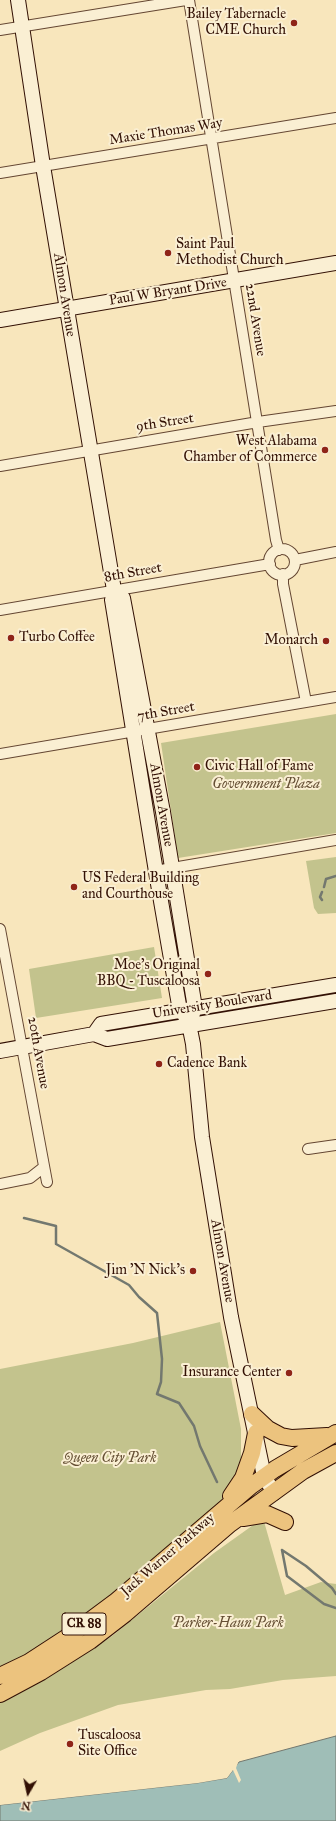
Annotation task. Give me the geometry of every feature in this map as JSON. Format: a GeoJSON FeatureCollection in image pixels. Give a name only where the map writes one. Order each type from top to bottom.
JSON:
{"type":"FeatureCollection","features":[{"type":"Feature","properties":{"kind":"main road","name":"Almon Avenue"},"geometry":{"type":"LineString","coordinates":[[18,0],[43,166],[114,590],[112,600],[155,871],[180,1010],[189,1024],[193,1044],[202,1137],[241,1372],[252,1414],[264,1476],[274,1493]]}},
{"type":"Feature","properties":{"kind":"main road","name":"Paul W Bryant Drive"},"geometry":{"type":"LineString","coordinates":[[0,320],[336,263]]}},
{"type":"Feature","properties":{"kind":"main road","name":"Almon Avenue"},"geometry":{"type":"LineString","coordinates":[[114,590],[123,598],[172,869],[195,1008],[189,1024]]}},
{"type":"Feature","properties":{"kind":"main road","name":"University Boulevard"},"geometry":{"type":"LineString","coordinates":[[94,1034],[101,1024],[336,985]]}},
{"type":"Feature","properties":{"kind":"main road","name":"University Boulevard"},"geometry":{"type":"LineString","coordinates":[[0,1050],[94,1034],[107,1039],[189,1024],[336,1001]]}},
{"type":"Feature","properties":{"kind":"main road"},"geometry":{"type":"LineString","coordinates":[[252,1414],[268,1429],[281,1436],[292,1438],[333,1434]]}},
{"type":"Feature","properties":{"kind":"main road"},"geometry":{"type":"LineString","coordinates":[[222,1509],[243,1478],[252,1453],[256,1433]]}},
{"type":"Feature","properties":{"kind":"main road","name":"Jack Warner Parkway"},"geometry":{"type":"LineString","coordinates":[[0,1676],[29,1662],[96,1616],[222,1509],[264,1476],[333,1434]]}},
{"type":"Feature","properties":{"kind":"main road","name":"Jack Warner Parkway"},"geometry":{"type":"LineString","coordinates":[[0,1694],[42,1672],[90,1641],[236,1519],[303,1471],[336,1453]]}},
{"type":"Feature","properties":{"kind":"main road"},"geometry":{"type":"LineString","coordinates":[[236,1519],[266,1514],[285,1522]]}},
{"type":"Feature","properties":{"kind":"street"},"geometry":{"type":"LineString","coordinates":[[0,30],[186,0]]}},
{"type":"Feature","properties":{"kind":"street","name":"22nd Avenue"},"geometry":{"type":"LineString","coordinates":[[189,0],[210,139],[235,281],[276,540],[279,550]]}},
{"type":"Feature","properties":{"kind":"street","name":"Maxie Thomas Way"},"geometry":{"type":"LineString","coordinates":[[0,173],[336,118]]}},
{"type":"Feature","properties":{"kind":"street","name":"9th Street"},"geometry":{"type":"LineString","coordinates":[[0,466],[258,422],[336,411]]}},
{"type":"Feature","properties":{"kind":"street"},"geometry":{"type":"LineString","coordinates":[[279,550],[289,551],[295,560],[293,568],[283,574],[275,572],[270,564],[271,556],[279,550]]}},
{"type":"Feature","properties":{"kind":"street"},"geometry":{"type":"LineString","coordinates":[[295,560],[336,552]]}},
{"type":"Feature","properties":{"kind":"street","name":"8th Street"},"geometry":{"type":"LineString","coordinates":[[0,610],[270,564]]}},
{"type":"Feature","properties":{"kind":"street"},"geometry":{"type":"LineString","coordinates":[[283,574],[283,584],[306,702]]}},
{"type":"Feature","properties":{"kind":"street","name":"7th Street"},"geometry":{"type":"LineString","coordinates":[[0,754],[336,697]]}},
{"type":"Feature","properties":{"kind":"street"},"geometry":{"type":"LineString","coordinates":[[155,871],[336,840]]}},
{"type":"Feature","properties":{"kind":"street","name":"20th Avenue"},"geometry":{"type":"LineString","coordinates":[[0,929],[47,1182]]}},
{"type":"Feature","properties":{"kind":"street"},"geometry":{"type":"LineString","coordinates":[[308,1150],[336,1145]]}},
{"type":"Feature","properties":{"kind":"street"},"geometry":{"type":"LineString","coordinates":[[0,1184],[30,1178],[44,1167]]}},
{"type":"Feature","properties":{"kind":"green space","name":"Government Plaza"},"geometry":{"type":"Polygon","coordinates":[[[336,714],[336,833],[178,858],[161,743],[336,714]]]}},
{"type":"Feature","properties":{"kind":"green space"},"geometry":{"type":"Polygon","coordinates":[[[336,857],[336,913],[318,914],[314,908],[306,861],[336,857]]]}},
{"type":"Feature","properties":{"kind":"green space"},"geometry":{"type":"Polygon","coordinates":[[[154,947],[162,998],[36,1018],[29,969],[154,947]]]}},
{"type":"Feature","properties":{"kind":"green space","name":"Queen City Park"},"geometry":{"type":"Polygon","coordinates":[[[220,1322],[241,1429],[241,1464],[222,1509],[161,1562],[0,1675],[0,1369],[133,1343],[220,1322]]]}},
{"type":"Feature","properties":{"kind":"green space","name":"Parker-Haun Park"},"geometry":{"type":"Polygon","coordinates":[[[263,1518],[285,1595],[321,1582],[336,1584],[336,1676],[283,1680],[230,1689],[206,1690],[118,1705],[40,1733],[0,1751],[0,1702],[68,1665],[112,1636],[214,1553],[263,1518]]]}},
{"type":"Feature","properties":{"kind":"water"},"geometry":{"type":"Polygon","coordinates":[[[336,1736],[336,1821],[0,1821],[0,1805],[197,1783],[227,1778],[239,1762],[336,1736]]]}},
{"type":"Feature","properties":{"kind":"pier"},"geometry":{"type":"Polygon","coordinates":[[[239,1760],[236,1768],[241,1780],[239,1783],[233,1770],[227,1778],[198,1783],[0,1805],[0,1803],[197,1781],[226,1776],[239,1760]]]}},
{"type":"Feature","properties":{"kind":"waterway"},"geometry":{"type":"LineString","coordinates":[[324,887],[326,879],[336,876]]}},
{"type":"Feature","properties":{"kind":"waterway"},"geometry":{"type":"LineString","coordinates":[[322,892],[320,897],[322,900]]}},
{"type":"Feature","properties":{"kind":"waterway"},"geometry":{"type":"LineString","coordinates":[[24,1218],[56,1226],[56,1244],[129,1285],[139,1297],[157,1313],[162,1359],[161,1382],[157,1394],[179,1403],[194,1426],[200,1446],[217,1482]]}},
{"type":"Feature","properties":{"kind":"waterway"},"geometry":{"type":"LineString","coordinates":[[282,1550],[287,1576],[324,1604],[336,1608]]}},
{"type":"Feature","properties":{"kind":"waterway"},"geometry":{"type":"LineString","coordinates":[[282,1550],[306,1566],[332,1588],[336,1594]]}},
{"type":"Feature","properties":{"kind":"place","name":"Bailey Tabernacle CME Church"},"geometry":{"type":"Point","coordinates":[294,23]}},
{"type":"Feature","properties":{"kind":"place","name":"Saint Paul Methodist Church"},"geometry":{"type":"Point","coordinates":[168,253]}},
{"type":"Feature","properties":{"kind":"place","name":"West Alabama Chamber of Commerce"},"geometry":{"type":"Point","coordinates":[325,450]}},
{"type":"Feature","properties":{"kind":"place","name":"Turbo Coffee"},"geometry":{"type":"Point","coordinates":[11,638]}},
{"type":"Feature","properties":{"kind":"place","name":"Monarch"},"geometry":{"type":"Point","coordinates":[326,641]}},
{"type":"Feature","properties":{"kind":"place","name":"Civic Hall of Fame"},"geometry":{"type":"Point","coordinates":[197,767]}},
{"type":"Feature","properties":{"kind":"place","name":"US Federal Building and Courthouse"},"geometry":{"type":"Point","coordinates":[74,887]}},
{"type":"Feature","properties":{"kind":"place","name":"Moe's Original BBQ - Tuscaloosa"},"geometry":{"type":"Point","coordinates":[208,974]}},
{"type":"Feature","properties":{"kind":"place","name":"Cadence Bank"},"geometry":{"type":"Point","coordinates":[159,1064]}},
{"type":"Feature","properties":{"kind":"place","name":"Jim 'N Nick's"},"geometry":{"type":"Point","coordinates":[193,1271]}},
{"type":"Feature","properties":{"kind":"place","name":"Insurance Center"},"geometry":{"type":"Point","coordinates":[289,1373]}},
{"type":"Feature","properties":{"kind":"place","name":"Tuscaloosa Site Office"},"geometry":{"type":"Point","coordinates":[70,1744]}}]}
